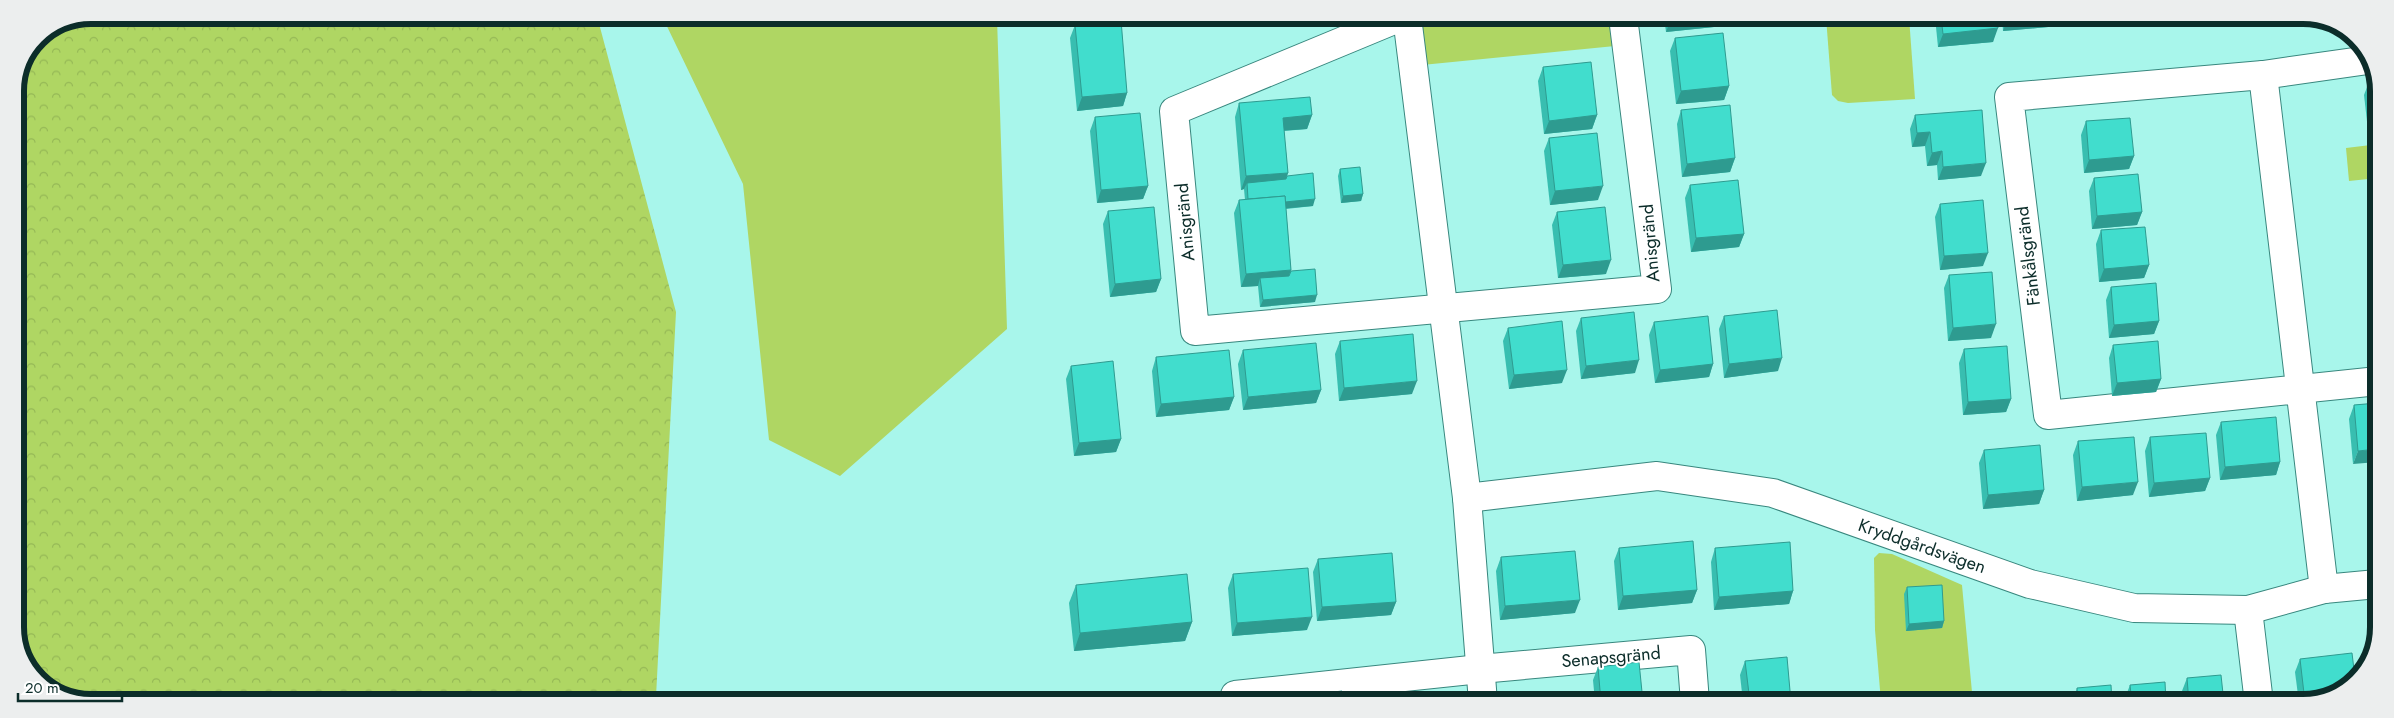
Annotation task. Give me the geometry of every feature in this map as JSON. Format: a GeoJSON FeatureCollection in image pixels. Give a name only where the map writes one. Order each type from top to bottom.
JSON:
{"type":"FeatureCollection","features":[{"type":"Feature","properties":{"kind":"street","name":"Anisgränd"},"geometry":{"type":"LineString","coordinates":[[1382,24],[1174,111],[1195,331],[1657,289],[1624,24]]}},
{"type":"Feature","properties":{"kind":"street"},"geometry":{"type":"LineString","coordinates":[[1407,24],[1467,498],[1482,694]]}},
{"type":"Feature","properties":{"kind":"street","name":"Fänkålsgränd"},"geometry":{"type":"LineString","coordinates":[[2363,61],[2263,75],[2009,97],[2048,415],[2370,382]]}},
{"type":"Feature","properties":{"kind":"street"},"geometry":{"type":"LineString","coordinates":[[2263,75],[2302,390],[2324,589]]}},
{"type":"Feature","properties":{"kind":"street","name":"Kryddgårdsvägen"},"geometry":{"type":"LineString","coordinates":[[1467,498],[1657,476],[1773,493],[2030,584],[2134,608],[2248,610],[2324,589],[2370,585]]}},
{"type":"Feature","properties":{"kind":"street"},"geometry":{"type":"LineString","coordinates":[[2248,610],[2258,694]]}},
{"type":"Feature","properties":{"kind":"street","name":"Senapsgränd"},"geometry":{"type":"LineString","coordinates":[[1254,694],[1480,669],[1691,650],[1694,694]]}},
{"type":"Feature","properties":{"kind":"green space"},"geometry":{"type":"Polygon","coordinates":[[[91,24],[599,24],[676,312],[656,694],[82,694],[65,689],[54,683],[47,678],[33,661],[26,645],[24,632],[24,91],[25,78],[35,54],[43,43],[65,29],[91,24]]]}},
{"type":"Feature","properties":{"kind":"green space"},"geometry":{"type":"Polygon","coordinates":[[[666,24],[997,24],[1007,329],[840,476],[769,440],[743,184],[666,24]]]}},
{"type":"Feature","properties":{"kind":"green space"},"geometry":{"type":"Polygon","coordinates":[[[1419,24],[1610,24],[1615,46],[1422,65],[1419,24]]]}},
{"type":"Feature","properties":{"kind":"green space"},"geometry":{"type":"Polygon","coordinates":[[[1827,24],[1910,24],[1915,99],[1848,103],[1838,101],[1832,95],[1827,24]]]}},
{"type":"Feature","properties":{"kind":"green space"},"geometry":{"type":"Polygon","coordinates":[[[2370,145],[2370,179],[2349,181],[2346,148],[2370,145]]]}},
{"type":"Feature","properties":{"kind":"green space"},"geometry":{"type":"Polygon","coordinates":[[[1879,553],[1892,554],[1962,585],[1972,694],[1880,694],[1875,630],[1874,558],[1879,553]]]}},
{"type":"Feature","properties":{"kind":"building"},"geometry":{"type":"Polygon","coordinates":[[[1121,24],[1127,93],[1082,97],[1075,25],[1121,24]]]}},
{"type":"Feature","properties":{"kind":"building"},"geometry":{"type":"Polygon","coordinates":[[[1942,24],[1998,24],[1998,28],[1943,34],[1942,24]]]}},
{"type":"Feature","properties":{"kind":"building"},"geometry":{"type":"Polygon","coordinates":[[[1723,33],[1729,86],[1681,91],[1675,38],[1723,33]]]}},
{"type":"Feature","properties":{"kind":"building"},"geometry":{"type":"Polygon","coordinates":[[[1591,62],[1597,115],[1549,121],[1543,67],[1591,62]]]}},
{"type":"Feature","properties":{"kind":"building"},"geometry":{"type":"Polygon","coordinates":[[[1310,97],[1312,115],[1283,118],[1288,173],[1246,176],[1239,103],[1310,97]]]}},
{"type":"Feature","properties":{"kind":"building"},"geometry":{"type":"Polygon","coordinates":[[[1730,105],[1735,158],[1687,164],[1681,110],[1730,105]]]}},
{"type":"Feature","properties":{"kind":"building"},"geometry":{"type":"Polygon","coordinates":[[[1982,110],[1986,163],[1943,167],[1942,151],[1932,153],[1930,132],[1917,133],[1915,115],[1982,110]]]}},
{"type":"Feature","properties":{"kind":"building"},"geometry":{"type":"Polygon","coordinates":[[[1140,113],[1148,186],[1101,190],[1095,117],[1140,113]]]}},
{"type":"Feature","properties":{"kind":"building"},"geometry":{"type":"Polygon","coordinates":[[[2130,118],[2134,156],[2089,160],[2086,121],[2130,118]]]}},
{"type":"Feature","properties":{"kind":"building"},"geometry":{"type":"Polygon","coordinates":[[[1597,133],[1603,186],[1555,191],[1549,138],[1597,133]]]}},
{"type":"Feature","properties":{"kind":"building"},"geometry":{"type":"Polygon","coordinates":[[[1360,167],[1363,194],[1343,196],[1340,169],[1360,167]]]}},
{"type":"Feature","properties":{"kind":"building"},"geometry":{"type":"Polygon","coordinates":[[[1313,173],[1315,199],[1285,202],[1285,196],[1248,199],[1247,183],[1286,179],[1287,176],[1313,173]]]}},
{"type":"Feature","properties":{"kind":"building"},"geometry":{"type":"Polygon","coordinates":[[[2138,174],[2142,212],[2097,216],[2094,178],[2138,174]]]}},
{"type":"Feature","properties":{"kind":"building"},"geometry":{"type":"Polygon","coordinates":[[[1738,180],[1744,234],[1696,238],[1690,185],[1738,180]]]}},
{"type":"Feature","properties":{"kind":"building"},"geometry":{"type":"Polygon","coordinates":[[[1285,196],[1291,270],[1246,274],[1239,200],[1285,196]]]}},
{"type":"Feature","properties":{"kind":"building"},"geometry":{"type":"Polygon","coordinates":[[[1983,200],[1988,253],[1944,256],[1940,204],[1983,200]]]}},
{"type":"Feature","properties":{"kind":"building"},"geometry":{"type":"Polygon","coordinates":[[[1154,207],[1161,279],[1115,284],[1108,211],[1154,207]]]}},
{"type":"Feature","properties":{"kind":"building"},"geometry":{"type":"Polygon","coordinates":[[[1605,207],[1611,260],[1563,265],[1557,212],[1605,207]]]}},
{"type":"Feature","properties":{"kind":"building"},"geometry":{"type":"Polygon","coordinates":[[[2145,227],[2149,265],[2104,269],[2101,230],[2145,227]]]}},
{"type":"Feature","properties":{"kind":"building"},"geometry":{"type":"Polygon","coordinates":[[[1315,269],[1317,295],[1263,300],[1260,278],[1289,276],[1291,271],[1315,269]]]}},
{"type":"Feature","properties":{"kind":"building"},"geometry":{"type":"Polygon","coordinates":[[[1992,272],[1996,324],[1953,328],[1949,275],[1992,272]]]}},
{"type":"Feature","properties":{"kind":"building"},"geometry":{"type":"Polygon","coordinates":[[[2156,283],[2159,321],[2114,325],[2111,287],[2156,283]]]}},
{"type":"Feature","properties":{"kind":"building"},"geometry":{"type":"Polygon","coordinates":[[[1777,310],[1782,358],[1729,364],[1724,316],[1777,310]]]}},
{"type":"Feature","properties":{"kind":"building"},"geometry":{"type":"Polygon","coordinates":[[[1634,312],[1639,360],[1586,366],[1581,318],[1634,312]]]}},
{"type":"Feature","properties":{"kind":"building"},"geometry":{"type":"Polygon","coordinates":[[[1708,316],[1713,364],[1660,370],[1654,322],[1708,316]]]}},
{"type":"Feature","properties":{"kind":"building"},"geometry":{"type":"Polygon","coordinates":[[[1562,321],[1567,370],[1514,375],[1508,328],[1562,321]]]}},
{"type":"Feature","properties":{"kind":"building"},"geometry":{"type":"Polygon","coordinates":[[[1413,334],[1417,381],[1344,388],[1340,341],[1413,334]]]}},
{"type":"Feature","properties":{"kind":"building"},"geometry":{"type":"Polygon","coordinates":[[[2158,341],[2161,379],[2117,383],[2113,345],[2158,341]]]}},
{"type":"Feature","properties":{"kind":"building"},"geometry":{"type":"Polygon","coordinates":[[[1316,343],[1321,390],[1248,397],[1243,350],[1316,343]]]}},
{"type":"Feature","properties":{"kind":"building"},"geometry":{"type":"Polygon","coordinates":[[[2007,346],[2011,399],[1968,402],[1964,349],[2007,346]]]}},
{"type":"Feature","properties":{"kind":"building"},"geometry":{"type":"Polygon","coordinates":[[[1229,350],[1234,397],[1161,404],[1156,357],[1229,350]]]}},
{"type":"Feature","properties":{"kind":"building"},"geometry":{"type":"Polygon","coordinates":[[[1113,361],[1121,439],[1079,443],[1071,366],[1113,361]]]}},
{"type":"Feature","properties":{"kind":"building"},"geometry":{"type":"Polygon","coordinates":[[[2370,404],[2370,450],[2358,451],[2354,405],[2370,404]]]}},
{"type":"Feature","properties":{"kind":"building"},"geometry":{"type":"Polygon","coordinates":[[[2276,417],[2280,462],[2225,467],[2221,422],[2276,417]]]}},
{"type":"Feature","properties":{"kind":"building"},"geometry":{"type":"Polygon","coordinates":[[[2206,433],[2210,478],[2154,483],[2150,437],[2206,433]]]}},
{"type":"Feature","properties":{"kind":"building"},"geometry":{"type":"Polygon","coordinates":[[[2134,437],[2138,482],[2082,487],[2078,441],[2134,437]]]}},
{"type":"Feature","properties":{"kind":"building"},"geometry":{"type":"Polygon","coordinates":[[[2040,445],[2044,490],[1988,495],[1984,450],[2040,445]]]}},
{"type":"Feature","properties":{"kind":"building"},"geometry":{"type":"Polygon","coordinates":[[[1693,541],[1697,590],[1623,596],[1619,548],[1693,541]]]}},
{"type":"Feature","properties":{"kind":"building"},"geometry":{"type":"Polygon","coordinates":[[[1790,542],[1793,591],[1719,597],[1715,548],[1790,542]]]}},
{"type":"Feature","properties":{"kind":"building"},"geometry":{"type":"Polygon","coordinates":[[[1575,551],[1580,600],[1505,606],[1501,557],[1575,551]]]}},
{"type":"Feature","properties":{"kind":"building"},"geometry":{"type":"Polygon","coordinates":[[[1392,553],[1396,602],[1322,607],[1318,559],[1392,553]]]}},
{"type":"Feature","properties":{"kind":"building"},"geometry":{"type":"Polygon","coordinates":[[[1308,568],[1312,617],[1237,623],[1233,574],[1308,568]]]}},
{"type":"Feature","properties":{"kind":"building"},"geometry":{"type":"Polygon","coordinates":[[[1187,574],[1192,622],[1080,633],[1076,585],[1187,574]]]}},
{"type":"Feature","properties":{"kind":"building"},"geometry":{"type":"Polygon","coordinates":[[[1942,585],[1944,621],[1909,624],[1907,587],[1942,585]]]}},
{"type":"Feature","properties":{"kind":"building"},"geometry":{"type":"Polygon","coordinates":[[[2352,653],[2354,671],[2344,680],[2325,691],[2304,694],[2300,659],[2352,653]]]}},
{"type":"Feature","properties":{"kind":"building"},"geometry":{"type":"Polygon","coordinates":[[[1787,657],[1790,694],[1749,694],[1745,661],[1787,657]]]}},
{"type":"Feature","properties":{"kind":"building"},"geometry":{"type":"Polygon","coordinates":[[[1639,662],[1642,694],[1600,694],[1598,667],[1639,662]]]}},
{"type":"Feature","properties":{"kind":"building"},"geometry":{"type":"Polygon","coordinates":[[[2221,675],[2223,694],[2188,694],[2187,678],[2221,675]]]}},
{"type":"Feature","properties":{"kind":"building"},"geometry":{"type":"Polygon","coordinates":[[[2165,682],[2166,694],[2131,694],[2130,685],[2165,682]]]}},
{"type":"Feature","properties":{"kind":"building"},"geometry":{"type":"Polygon","coordinates":[[[2111,685],[2112,694],[2077,694],[2077,688],[2111,685]]]}},
{"type":"Feature","properties":{"kind":"building"},"geometry":{"type":"Polygon","coordinates":[[[1342,691],[1342,694],[1317,694],[1342,691]]]}}]}
